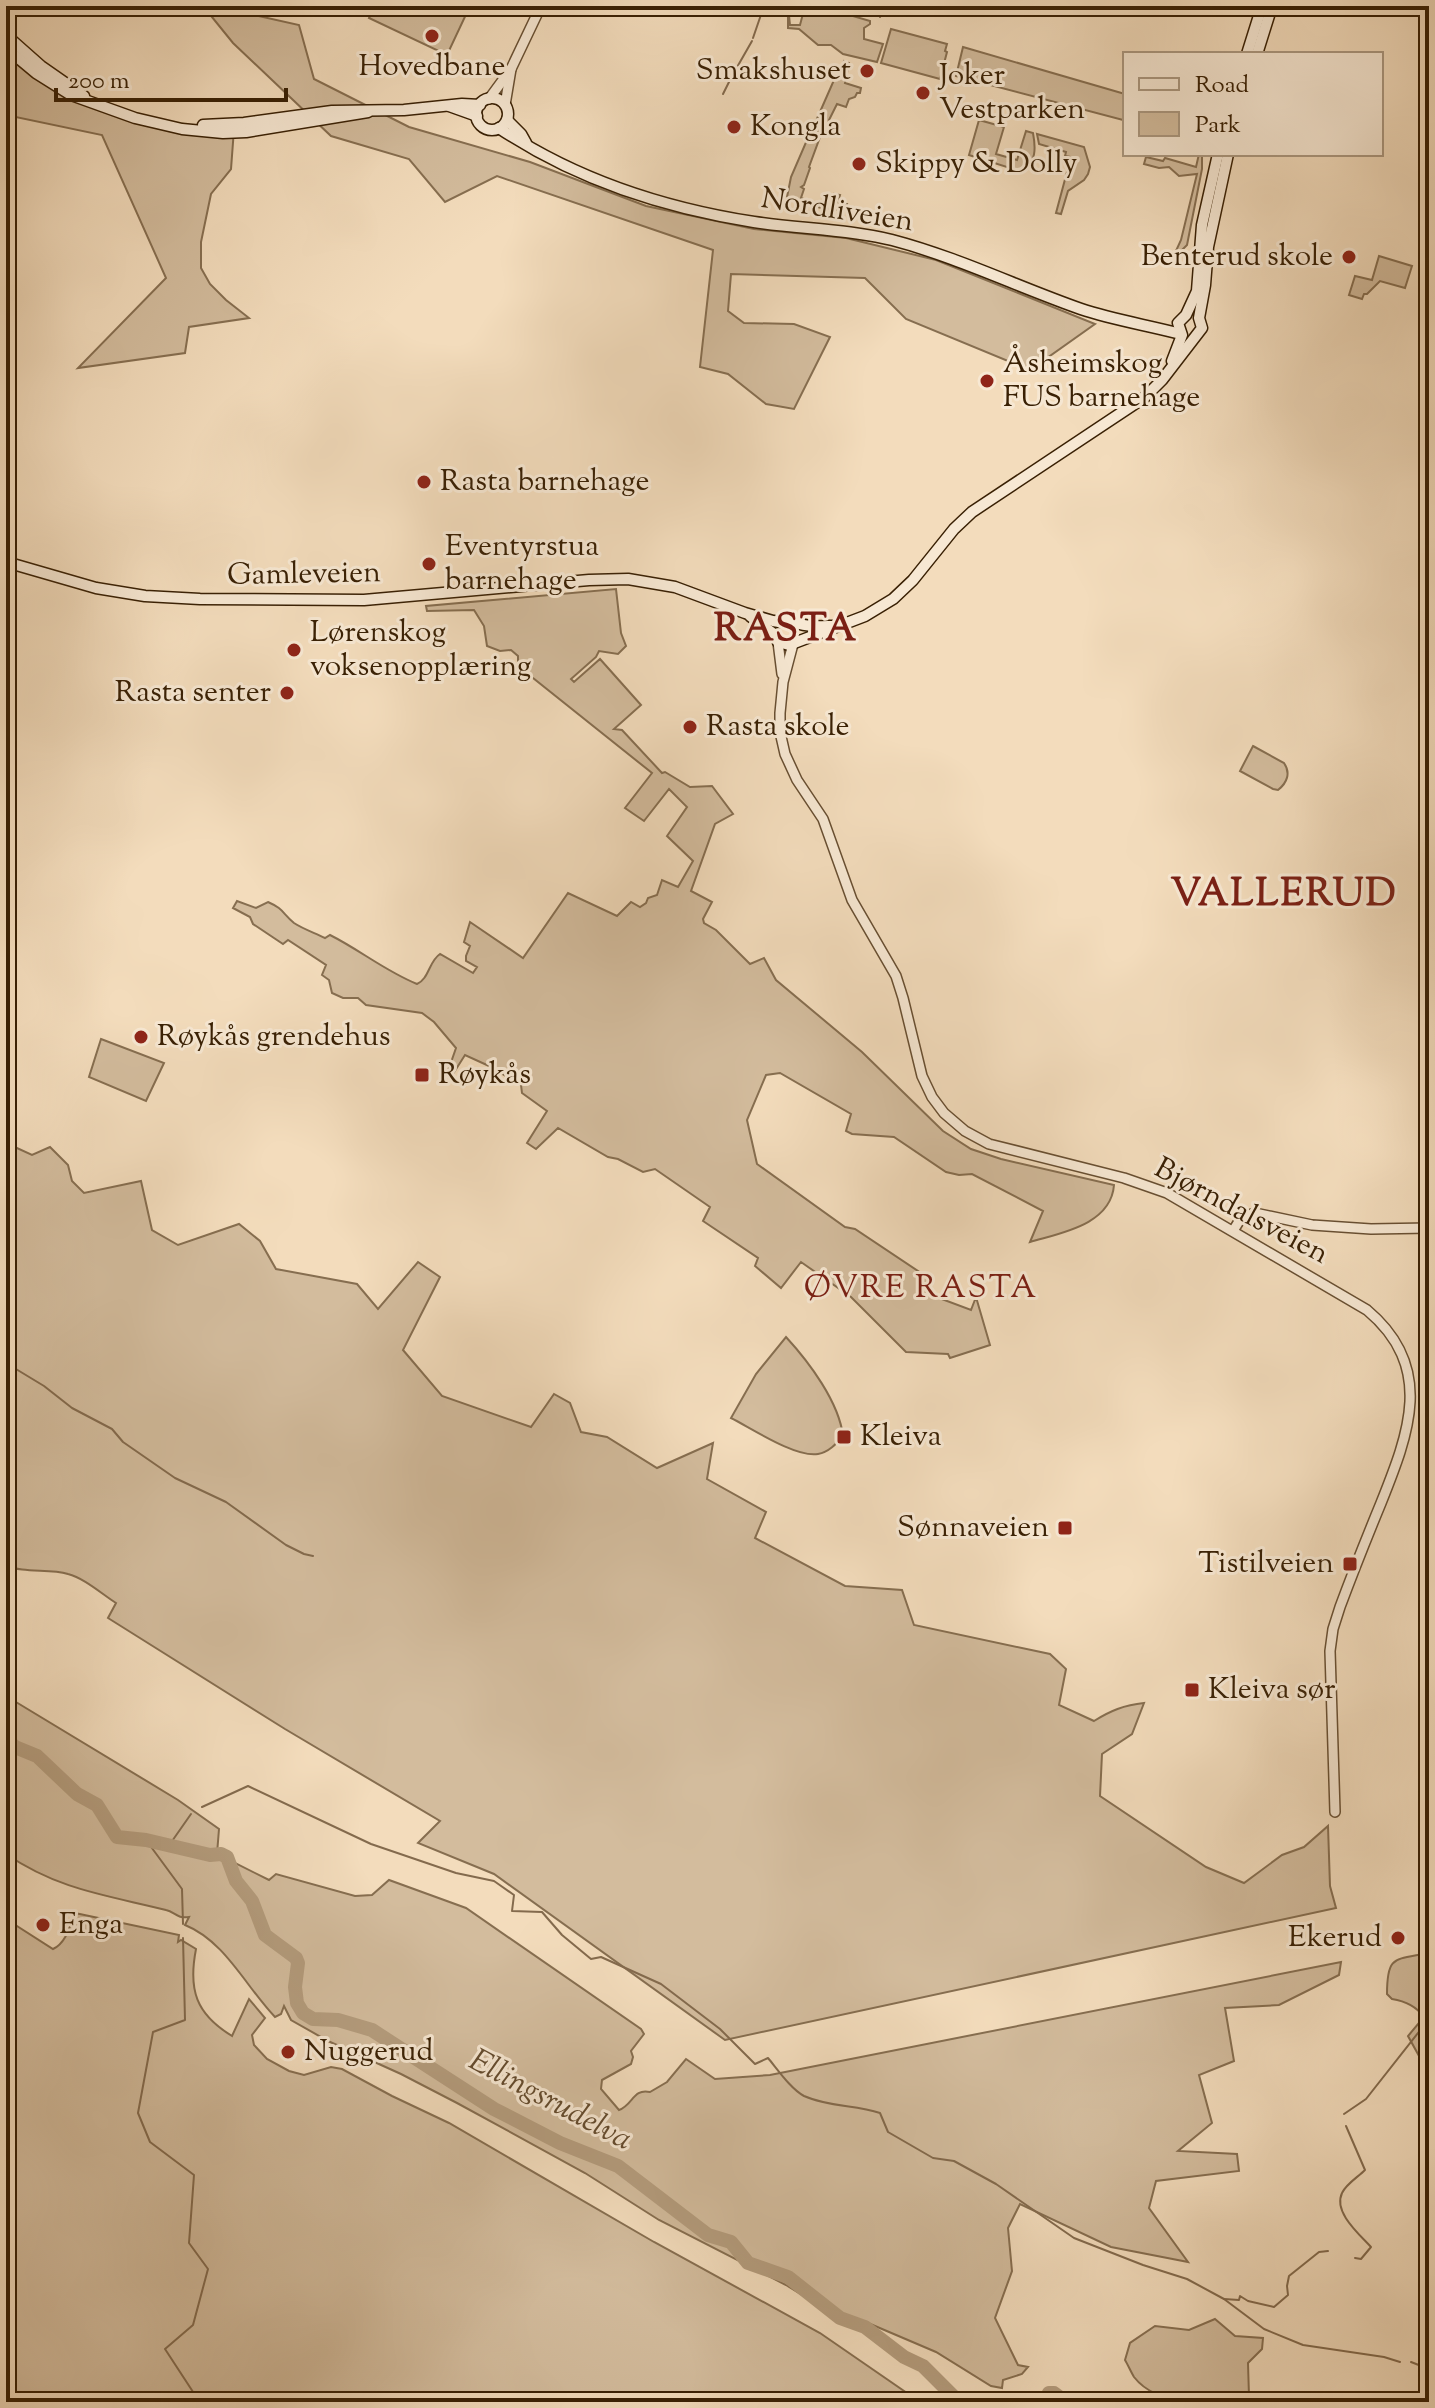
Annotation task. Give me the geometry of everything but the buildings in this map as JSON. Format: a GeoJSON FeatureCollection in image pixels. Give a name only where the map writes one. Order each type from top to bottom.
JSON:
{"type":"FeatureCollection","features":[{"type":"Feature","properties":{"kind":"main road"},"geometry":{"type":"LineString","coordinates":[[1248,52],[1262,6]]}},
{"type":"Feature","properties":{"kind":"main road"},"geometry":{"type":"LineString","coordinates":[[1258,52],[1272,6]]}},
{"type":"Feature","properties":{"kind":"main road"},"geometry":{"type":"LineString","coordinates":[[6,35],[41,66],[92,102]]}},
{"type":"Feature","properties":{"kind":"main road"},"geometry":{"type":"LineString","coordinates":[[6,48],[53,85],[71,95],[135,118],[197,131],[232,133],[368,112],[462,104],[482,107],[498,100],[508,111],[503,124],[492,130],[485,128],[479,123],[482,107]]}},
{"type":"Feature","properties":{"kind":"main road","name":"Nordliveien"},"geometry":{"type":"LineString","coordinates":[[503,124],[521,134],[526,143],[545,156],[576,171],[657,200],[726,217],[846,231],[891,240],[1090,312],[1185,336]]}},
{"type":"Feature","properties":{"kind":"main road","name":"Gamleveien"},"geometry":{"type":"LineString","coordinates":[[1185,336],[1178,327],[1195,298],[1202,225],[1218,156]]}},
{"type":"Feature","properties":{"kind":"main road","name":"Gamleveien"},"geometry":{"type":"LineString","coordinates":[[1185,336],[1199,335],[1202,328],[1199,318],[1208,247],[1228,156]]}},
{"type":"Feature","properties":{"kind":"main road"},"geometry":{"type":"LineString","coordinates":[[1183,318],[1193,315],[1199,318]]}},
{"type":"Feature","properties":{"kind":"main road","name":"Nordliveien"},"geometry":{"type":"LineString","coordinates":[[1143,324],[1183,318]]}},
{"type":"Feature","properties":{"kind":"main road","name":"Gamleveien"},"geometry":{"type":"LineString","coordinates":[[745,613],[785,645],[874,612],[913,580],[954,529],[972,512],[1135,405],[1170,368],[1185,336]]}},
{"type":"Feature","properties":{"kind":"main road","name":"Gamleveien"},"geometry":{"type":"LineString","coordinates":[[6,562],[96,588],[185,599],[364,600],[628,579],[688,591],[745,613],[779,622],[789,620],[810,626],[837,626]]}},
{"type":"Feature","properties":{"kind":"main road"},"geometry":{"type":"LineString","coordinates":[[776,638],[779,622]]}},
{"type":"Feature","properties":{"kind":"main road"},"geometry":{"type":"LineString","coordinates":[[795,642],[800,634],[797,624]]}},
{"type":"Feature","properties":{"kind":"street"},"geometry":{"type":"LineString","coordinates":[[482,107],[511,69],[541,6]]}},
{"type":"Feature","properties":{"kind":"street"},"geometry":{"type":"LineString","coordinates":[[505,105],[511,69]]}},
{"type":"Feature","properties":{"kind":"street","name":"Bjørndalsveien"},"geometry":{"type":"LineString","coordinates":[[776,638],[783,682]]}},
{"type":"Feature","properties":{"kind":"street","name":"Bjørndalsveien"},"geometry":{"type":"LineString","coordinates":[[795,642],[783,682],[779,723],[787,761],[823,819],[852,900],[896,976],[922,1076],[938,1106],[958,1126],[981,1141],[1143,1184],[1174,1197],[1349,1298],[1373,1315],[1398,1347],[1410,1377],[1412,1399],[1406,1435],[1344,1595],[1332,1635],[1335,1812]]}},
{"type":"Feature","properties":{"kind":"street"},"geometry":{"type":"LineString","coordinates":[[1233,1231],[1241,1218],[1255,1213],[1312,1225],[1371,1229],[1429,1228]]}},
{"type":"Feature","properties":{"kind":"green space"},"geometry":{"type":"Polygon","coordinates":[[[203,6],[245,6],[254,15],[299,25],[314,79],[409,127],[530,162],[646,206],[754,229],[846,238],[936,260],[1095,324],[1030,370],[906,319],[865,278],[731,274],[728,311],[744,323],[794,324],[830,337],[794,409],[766,404],[728,374],[700,367],[713,250],[497,176],[445,202],[409,159],[331,136],[233,43],[203,6]]]}},
{"type":"Feature","properties":{"kind":"green space","name":"Hovedbane"},"geometry":{"type":"Polygon","coordinates":[[[375,6],[470,6],[447,55],[369,18],[375,6]]]}},
{"type":"Feature","properties":{"kind":"green space"},"geometry":{"type":"Polygon","coordinates":[[[788,6],[790,25],[800,25],[805,6],[820,6],[834,16],[853,16],[870,21],[864,28],[864,39],[883,44],[877,62],[843,54],[831,45],[818,45],[799,29],[788,28],[788,6]]]}},
{"type":"Feature","properties":{"kind":"green space"},"geometry":{"type":"Polygon","coordinates":[[[891,29],[947,44],[940,79],[881,63],[891,29]]]}},
{"type":"Feature","properties":{"kind":"green space"},"geometry":{"type":"Polygon","coordinates":[[[963,47],[1123,93],[1123,120],[956,76],[963,47]]]}},
{"type":"Feature","properties":{"kind":"green space"},"geometry":{"type":"Polygon","coordinates":[[[6,48],[69,90],[175,127],[234,129],[231,169],[211,194],[201,242],[201,268],[210,284],[249,318],[189,327],[185,353],[78,368],[166,278],[102,135],[6,115],[6,48]]]}},
{"type":"Feature","properties":{"kind":"green space"},"geometry":{"type":"Polygon","coordinates":[[[844,61],[849,63],[845,83],[861,88],[860,93],[849,99],[846,107],[837,104],[828,130],[824,129],[822,134],[812,130],[834,80],[838,80],[844,61]]]}},
{"type":"Feature","properties":{"kind":"green space"},"geometry":{"type":"Polygon","coordinates":[[[979,120],[1004,127],[996,154],[1017,160],[1026,131],[1033,133],[1034,154],[1023,172],[969,155],[979,120]]]}},
{"type":"Feature","properties":{"kind":"green space"},"geometry":{"type":"Polygon","coordinates":[[[810,133],[820,137],[801,187],[804,189],[801,198],[830,206],[834,194],[840,195],[838,202],[847,204],[846,208],[826,209],[794,198],[785,207],[791,177],[810,133]]]}},
{"type":"Feature","properties":{"kind":"green space"},"geometry":{"type":"Polygon","coordinates":[[[1037,134],[1084,147],[1090,167],[1084,180],[1068,191],[1061,214],[1056,213],[1071,157],[1065,156],[1066,152],[1039,144],[1037,134]]]}},
{"type":"Feature","properties":{"kind":"green space"},"geometry":{"type":"Polygon","coordinates":[[[1199,156],[1202,156],[1187,245],[1177,255],[1175,253],[1197,174],[1179,176],[1169,167],[1144,164],[1146,157],[1163,161],[1165,158],[1196,167],[1199,156]]]}},
{"type":"Feature","properties":{"kind":"green space"},"geometry":{"type":"Polygon","coordinates":[[[1379,256],[1412,266],[1405,288],[1380,281],[1362,299],[1349,295],[1355,276],[1372,280],[1379,256]]]}},
{"type":"Feature","properties":{"kind":"green space"},"geometry":{"type":"Polygon","coordinates":[[[616,589],[621,633],[626,646],[618,654],[599,651],[571,679],[574,682],[600,659],[641,705],[614,729],[622,730],[662,773],[690,787],[712,786],[733,814],[715,824],[691,891],[712,902],[704,923],[716,930],[750,964],[764,958],[776,980],[862,1052],[943,1131],[971,1149],[1114,1185],[1111,1199],[1094,1218],[1069,1231],[1030,1242],[1043,1211],[972,1174],[946,1172],[894,1137],[852,1134],[846,1131],[851,1114],[780,1073],[766,1075],[747,1120],[757,1164],[845,1227],[855,1229],[930,1279],[931,1295],[971,1310],[976,1297],[990,1345],[950,1358],[948,1354],[906,1352],[851,1297],[801,1262],[781,1288],[755,1266],[758,1258],[703,1221],[710,1207],[655,1169],[643,1172],[608,1157],[558,1128],[536,1149],[527,1143],[547,1111],[522,1093],[521,1085],[465,1055],[453,1074],[448,1071],[456,1048],[434,1022],[422,1013],[366,1005],[358,998],[343,998],[332,993],[329,980],[322,975],[326,965],[288,940],[283,944],[253,924],[250,917],[233,908],[237,901],[256,908],[268,902],[298,925],[325,938],[330,935],[417,984],[440,954],[473,973],[477,967],[466,961],[470,946],[464,942],[470,922],[523,958],[568,893],[617,916],[631,902],[640,907],[648,898],[657,895],[662,880],[678,887],[693,861],[667,836],[687,807],[669,789],[644,821],[625,808],[652,773],[518,666],[518,656],[511,650],[500,651],[487,646],[484,626],[474,610],[427,611],[426,606],[616,589]]]}},
{"type":"Feature","properties":{"kind":"green space"},"geometry":{"type":"Polygon","coordinates":[[[1253,746],[1284,763],[1287,778],[1278,790],[1240,771],[1253,746]]]}},
{"type":"Feature","properties":{"kind":"green space"},"geometry":{"type":"Polygon","coordinates":[[[101,1039],[164,1063],[146,1101],[89,1077],[101,1039]]]}},
{"type":"Feature","properties":{"kind":"green space"},"geometry":{"type":"Polygon","coordinates":[[[6,1143],[32,1155],[50,1147],[68,1165],[72,1181],[84,1193],[141,1181],[152,1230],[178,1245],[239,1224],[260,1241],[276,1269],[357,1284],[378,1309],[418,1262],[440,1277],[403,1350],[442,1396],[531,1427],[554,1394],[570,1403],[581,1432],[607,1437],[657,1468],[713,1443],[707,1479],[766,1512],[755,1538],[845,1586],[902,1590],[914,1625],[1050,1654],[1066,1669],[1059,1705],[1094,1721],[1118,1709],[1144,1703],[1132,1734],[1102,1754],[1100,1796],[1206,1867],[1244,1883],[1282,1855],[1304,1847],[1328,1826],[1330,1886],[1336,1908],[725,2040],[494,1874],[418,1843],[440,1821],[108,1618],[116,1603],[93,1587],[68,1574],[6,1565],[6,1143]]]}},
{"type":"Feature","properties":{"kind":"green space"},"geometry":{"type":"Polygon","coordinates":[[[786,1337],[822,1383],[836,1410],[843,1436],[822,1453],[809,1454],[786,1447],[731,1418],[756,1374],[786,1337]]]}},
{"type":"Feature","properties":{"kind":"green space"},"geometry":{"type":"Polygon","coordinates":[[[6,1696],[178,1800],[219,1829],[217,1854],[269,1880],[276,1874],[355,1896],[372,1895],[389,1880],[466,1908],[641,2029],[644,2034],[631,2051],[631,2064],[602,2080],[601,2089],[619,2110],[640,2092],[650,2092],[667,2082],[686,2059],[715,2079],[770,2075],[1341,1962],[1339,1975],[1279,2005],[1225,2008],[1234,2061],[1199,2075],[1212,2123],[1178,2151],[1237,2154],[1239,2171],[1156,2181],[1149,2208],[1188,2262],[1111,2247],[1020,2204],[1008,2228],[1012,2271],[995,2318],[1018,2365],[1028,2367],[1022,2374],[1003,2380],[1002,2388],[991,2386],[936,2352],[868,2323],[825,2309],[786,2285],[659,2220],[585,2173],[457,2103],[291,2020],[284,2006],[281,2014],[275,2017],[223,1953],[199,1932],[185,1925],[189,1917],[64,1884],[6,1854],[6,1696]]]}},
{"type":"Feature","properties":{"kind":"green space"},"geometry":{"type":"Polygon","coordinates":[[[75,1913],[179,1935],[178,1942],[181,1940],[196,1949],[194,1989],[203,2010],[232,2036],[249,1999],[265,2018],[252,2035],[254,2045],[267,2059],[304,2075],[331,2067],[342,2069],[449,2123],[654,2242],[820,2333],[920,2402],[6,2402],[6,1919],[53,1949],[64,1938],[75,1913]]]}},
{"type":"Feature","properties":{"kind":"green space"},"geometry":{"type":"Polygon","coordinates":[[[1429,1953],[1429,2074],[1408,2036],[1424,2017],[1414,2007],[1387,1994],[1389,1972],[1395,1962],[1429,1953]]]}},
{"type":"Feature","properties":{"kind":"green space"},"geometry":{"type":"Polygon","coordinates":[[[1215,2319],[1235,2336],[1263,2338],[1262,2349],[1248,2363],[1249,2396],[1188,2402],[1157,2394],[1134,2377],[1125,2360],[1130,2343],[1155,2326],[1189,2330],[1215,2319]]]}},
{"type":"Feature","properties":{"kind":"waterway"},"geometry":{"type":"LineString","coordinates":[[753,38],[764,6]]}},
{"type":"Feature","properties":{"kind":"waterway"},"geometry":{"type":"LineString","coordinates":[[880,17],[886,6]]}},
{"type":"Feature","properties":{"kind":"waterway"},"geometry":{"type":"LineString","coordinates":[[736,69],[752,41]]}},
{"type":"Feature","properties":{"kind":"waterway"},"geometry":{"type":"LineString","coordinates":[[723,94],[732,76]]}},
{"type":"Feature","properties":{"kind":"waterway"},"geometry":{"type":"LineString","coordinates":[[6,1363],[44,1386],[72,1408],[112,1429],[123,1442],[175,1478],[226,1502],[286,1545],[313,1556]]}},
{"type":"Feature","properties":{"kind":"waterway","name":"Ellingsrudelva"},"geometry":{"type":"LineString","coordinates":[[6,1739],[15,1747],[37,1756],[77,1794],[97,1805],[117,1837],[227,1857],[236,1881],[252,1901],[265,1935],[296,1958],[297,2003],[303,2013],[313,2019],[338,2020],[372,2030],[494,2109],[560,2143],[618,2166],[708,2235],[731,2242],[748,2263],[788,2277],[840,2318],[865,2327],[904,2357],[923,2366],[956,2399],[964,2402]]}},
{"type":"Feature","properties":{"kind":"waterway"},"geometry":{"type":"LineString","coordinates":[[202,1807],[248,1786],[371,1844],[456,1873],[494,1881],[514,1895],[512,1911],[542,1912],[562,1935],[591,1959],[601,1957],[661,1984],[720,2029],[755,2064],[768,2058],[804,2096],[880,2113],[888,2132],[933,2158],[954,2161],[996,2184],[1074,2238],[1187,2279],[1224,2299],[1264,2329],[1303,2345],[1400,2362]]}},
{"type":"Feature","properties":{"kind":"waterway"},"geometry":{"type":"LineString","coordinates":[[170,1844],[191,1814]]}},
{"type":"Feature","properties":{"kind":"waterway"},"geometry":{"type":"LineString","coordinates":[[146,1840],[182,1889],[183,1924]]}},
{"type":"Feature","properties":{"kind":"waterway"},"geometry":{"type":"LineString","coordinates":[[183,1938],[185,2020],[153,2032],[138,2113],[150,2142],[194,2175],[189,2243],[208,2269],[193,2325],[165,2349],[197,2398],[195,2402]]}},
{"type":"Feature","properties":{"kind":"waterway"},"geometry":{"type":"LineString","coordinates":[[1344,2114],[1366,2099],[1429,2019]]}},
{"type":"Feature","properties":{"kind":"waterway"},"geometry":{"type":"LineString","coordinates":[[1346,2126],[1365,2170],[1342,2193],[1341,2208],[1371,2247],[1361,2259],[1355,2258]]}},
{"type":"Feature","properties":{"kind":"waterway"},"geometry":{"type":"LineString","coordinates":[[1224,2299],[1239,2300],[1240,2296],[1274,2307],[1288,2295],[1289,2276],[1319,2252],[1328,2251]]}},
{"type":"Feature","properties":{"kind":"waterway"},"geometry":{"type":"LineString","coordinates":[[1411,2362],[1429,2369]]}},
{"type":"Feature","properties":{"kind":"waterway","name":"Ellingsrudelva"},"geometry":{"type":"LineString","coordinates":[[1044,2402],[1049,2393],[1066,2402]]}},
{"type":"Feature","properties":{"kind":"place","name":"Hovedbane"},"geometry":{"type":"Point","coordinates":[432,36]}},
{"type":"Feature","properties":{"kind":"place","name":"Smakshuset"},"geometry":{"type":"Point","coordinates":[867,71]}},
{"type":"Feature","properties":{"kind":"place","name":"Joker Vestparken"},"geometry":{"type":"Point","coordinates":[923,93]}},
{"type":"Feature","properties":{"kind":"place","name":"Kongla"},"geometry":{"type":"Point","coordinates":[734,127]}},
{"type":"Feature","properties":{"kind":"place","name":"Skippy & Dolly"},"geometry":{"type":"Point","coordinates":[859,164]}},
{"type":"Feature","properties":{"kind":"place","name":"Benterud skole"},"geometry":{"type":"Point","coordinates":[1349,257]}},
{"type":"Feature","properties":{"kind":"place","name":"Åsheimskog FUS barnehage"},"geometry":{"type":"Point","coordinates":[987,381]}},
{"type":"Feature","properties":{"kind":"place","name":"Rasta barnehage"},"geometry":{"type":"Point","coordinates":[424,482]}},
{"type":"Feature","properties":{"kind":"place","name":"Eventyrstua barnehage"},"geometry":{"type":"Point","coordinates":[429,564]}},
{"type":"Feature","properties":{"kind":"place","name":"Lørenskog voksenopplæring"},"geometry":{"type":"Point","coordinates":[294,650]}},
{"type":"Feature","properties":{"kind":"place","name":"Rasta senter"},"geometry":{"type":"Point","coordinates":[287,693]}},
{"type":"Feature","properties":{"kind":"place","name":"Rasta skole"},"geometry":{"type":"Point","coordinates":[690,727]}},
{"type":"Feature","properties":{"kind":"place","name":"Røykås grendehus"},"geometry":{"type":"Point","coordinates":[141,1037]}},
{"type":"Feature","properties":{"kind":"place","name":"Røykås"},"geometry":{"type":"Point","coordinates":[422,1075]}},
{"type":"Feature","properties":{"kind":"place","name":"Kleiva"},"geometry":{"type":"Point","coordinates":[844,1437]}},
{"type":"Feature","properties":{"kind":"place","name":"Sønnaveien"},"geometry":{"type":"Point","coordinates":[1065,1528]}},
{"type":"Feature","properties":{"kind":"place","name":"Tistilveien"},"geometry":{"type":"Point","coordinates":[1350,1564]}},
{"type":"Feature","properties":{"kind":"place","name":"Kleiva sør"},"geometry":{"type":"Point","coordinates":[1192,1690]}},
{"type":"Feature","properties":{"kind":"place","name":"Enga"},"geometry":{"type":"Point","coordinates":[43,1925]}},
{"type":"Feature","properties":{"kind":"place","name":"Ekerud"},"geometry":{"type":"Point","coordinates":[1398,1938]}},
{"type":"Feature","properties":{"kind":"place","name":"Nuggerud"},"geometry":{"type":"Point","coordinates":[288,2052]}},
{"type":"Feature","properties":{"kind":"district","name":"RASTA"},"geometry":{"type":"Point","coordinates":[786,631]}},
{"type":"Feature","properties":{"kind":"district","name":"VALLERUD"},"geometry":{"type":"Point","coordinates":[1284,896]}},
{"type":"Feature","properties":{"kind":"district","name":"ØVRE RASTA"},"geometry":{"type":"Point","coordinates":[921,1289]}}]}
